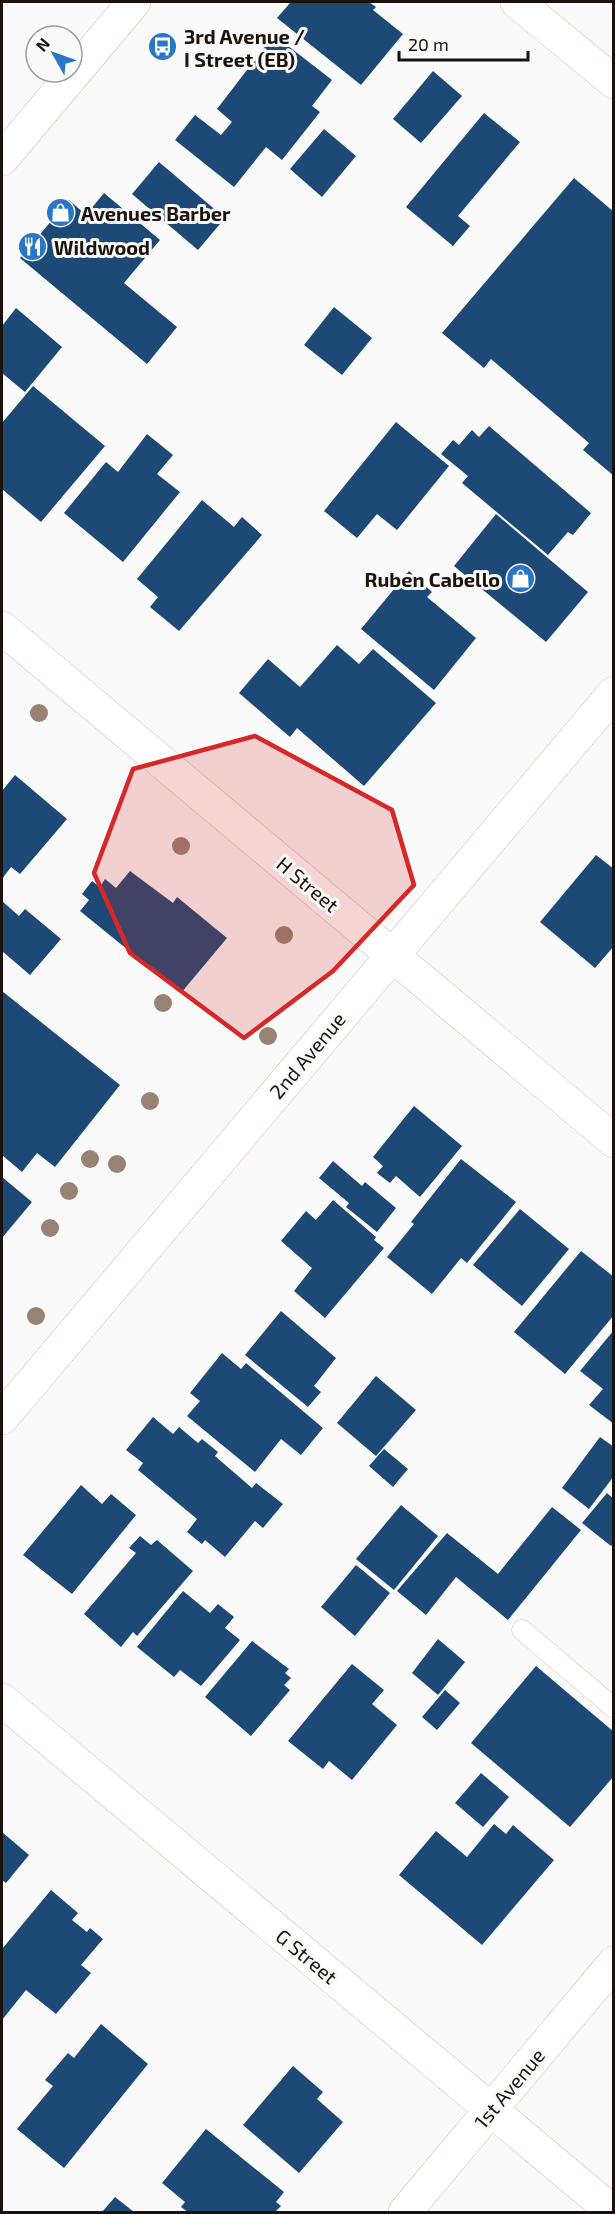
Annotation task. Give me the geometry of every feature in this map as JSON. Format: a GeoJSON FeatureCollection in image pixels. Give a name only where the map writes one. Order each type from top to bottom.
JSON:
{"type":"FeatureCollection","features":[{"type":"Feature","properties":{"kind":"street"},"geometry":{"type":"LineString","coordinates":[[2,159],[134,2]]}},
{"type":"Feature","properties":{"kind":"street"},"geometry":{"type":"LineString","coordinates":[[517,2],[614,82]]}},
{"type":"Feature","properties":{"kind":"street","name":"H Street"},"geometry":{"type":"LineString","coordinates":[[2,628],[614,1141]]}},
{"type":"Feature","properties":{"kind":"street","name":"2nd Avenue"},"geometry":{"type":"LineString","coordinates":[[2,1418],[614,693]]}},
{"type":"Feature","properties":{"kind":"street","name":"G Street"},"geometry":{"type":"LineString","coordinates":[[2,1700],[613,2212]]}},
{"type":"Feature","properties":{"kind":"street","name":"1st Avenue"},"geometry":{"type":"LineString","coordinates":[[405,2212],[614,1963]]}},
{"type":"Feature","properties":{"kind":"lane"},"geometry":{"type":"LineString","coordinates":[[522,1630],[614,1708]]}},
{"type":"Feature","properties":{"kind":"highlighted area"},"geometry":{"type":"Polygon","coordinates":[[[255,736],[392,810],[414,885],[333,971],[244,1038],[130,953],[94,873],[133,769],[255,736]]]}},
{"type":"Feature","properties":{"kind":"building"},"geometry":{"type":"Polygon","coordinates":[[[291,2],[369,2],[376,7],[373,10],[403,34],[361,85],[277,18],[291,2]]]}},
{"type":"Feature","properties":{"kind":"building"},"geometry":{"type":"Polygon","coordinates":[[[274,35],[332,80],[312,106],[320,112],[282,160],[266,147],[234,187],[175,140],[195,115],[221,135],[232,122],[217,109],[274,35]]]}},
{"type":"Feature","properties":{"kind":"building"},"geometry":{"type":"Polygon","coordinates":[[[433,71],[462,96],[421,143],[393,119],[433,71]]]}},
{"type":"Feature","properties":{"kind":"building"},"geometry":{"type":"Polygon","coordinates":[[[484,113],[520,142],[458,216],[470,226],[453,246],[406,207],[484,113]]]}},
{"type":"Feature","properties":{"kind":"building"},"geometry":{"type":"Polygon","coordinates":[[[324,129],[356,156],[322,197],[290,169],[324,129]]]}},
{"type":"Feature","properties":{"kind":"building"},"geometry":{"type":"Polygon","coordinates":[[[159,162],[225,218],[198,250],[132,194],[159,162]]]}},
{"type":"Feature","properties":{"kind":"building"},"geometry":{"type":"Polygon","coordinates":[[[574,178],[614,212],[614,476],[583,450],[589,443],[491,359],[484,368],[442,333],[574,178]]]}},
{"type":"Feature","properties":{"kind":"building"},"geometry":{"type":"Polygon","coordinates":[[[104,193],[160,240],[124,283],[177,327],[147,364],[20,258],[69,200],[86,215],[104,193]]]}},
{"type":"Feature","properties":{"kind":"building"},"geometry":{"type":"Polygon","coordinates":[[[334,307],[372,338],[342,375],[304,345],[334,307]]]}},
{"type":"Feature","properties":{"kind":"building"},"geometry":{"type":"Polygon","coordinates":[[[16,308],[62,347],[25,392],[2,373],[2,326],[16,308]]]}},
{"type":"Feature","properties":{"kind":"building"},"geometry":{"type":"Polygon","coordinates":[[[33,386],[105,446],[41,522],[2,489],[2,423],[33,386]]]}},
{"type":"Feature","properties":{"kind":"building"},"geometry":{"type":"Polygon","coordinates":[[[396,422],[449,466],[397,530],[377,514],[357,538],[324,511],[396,422]]]}},
{"type":"Feature","properties":{"kind":"building"},"geometry":{"type":"Polygon","coordinates":[[[489,426],[591,513],[573,535],[568,532],[548,555],[462,483],[468,476],[441,454],[453,440],[459,445],[472,430],[479,437],[489,426]]]}},
{"type":"Feature","properties":{"kind":"building"},"geometry":{"type":"Polygon","coordinates":[[[147,434],[173,455],[157,474],[180,492],[123,562],[64,513],[106,462],[118,472],[147,434]]]}},
{"type":"Feature","properties":{"kind":"building"},"geometry":{"type":"Polygon","coordinates":[[[202,500],[234,527],[242,517],[262,535],[179,631],[150,607],[158,597],[137,579],[202,500]]]}},
{"type":"Feature","properties":{"kind":"building","name":"Ruben Cabello"},"geometry":{"type":"Polygon","coordinates":[[[496,514],[588,592],[546,642],[454,566],[496,514]]]}},
{"type":"Feature","properties":{"kind":"building"},"geometry":{"type":"Polygon","coordinates":[[[409,571],[432,592],[427,597],[476,638],[434,690],[361,629],[409,571]]]}},
{"type":"Feature","properties":{"kind":"building"},"geometry":{"type":"Polygon","coordinates":[[[337,645],[359,664],[373,649],[436,703],[364,786],[297,728],[290,737],[239,693],[268,659],[300,687],[337,645]]]}},
{"type":"Feature","properties":{"kind":"building"},"geometry":{"type":"Polygon","coordinates":[[[15,775],[67,819],[20,874],[11,867],[2,879],[2,791],[15,775]]]}},
{"type":"Feature","properties":{"kind":"building"},"geometry":{"type":"Polygon","coordinates":[[[596,855],[614,869],[614,946],[595,968],[540,922],[596,855]]]}},
{"type":"Feature","properties":{"kind":"building"},"geometry":{"type":"Polygon","coordinates":[[[130,871],[173,903],[177,897],[227,938],[181,993],[80,911],[89,900],[82,894],[92,881],[100,887],[105,879],[116,888],[130,871]]]}},
{"type":"Feature","properties":{"kind":"building"},"geometry":{"type":"Polygon","coordinates":[[[2,901],[19,916],[25,909],[61,939],[30,975],[2,951],[2,901]]]}},
{"type":"Feature","properties":{"kind":"building"},"geometry":{"type":"Polygon","coordinates":[[[2,991],[120,1085],[55,1167],[37,1153],[22,1172],[2,1155],[2,991]]]}},
{"type":"Feature","properties":{"kind":"building"},"geometry":{"type":"Polygon","coordinates":[[[414,1106],[462,1146],[420,1197],[396,1176],[390,1183],[377,1173],[383,1166],[373,1157],[414,1106]]]}},
{"type":"Feature","properties":{"kind":"building"},"geometry":{"type":"Polygon","coordinates":[[[461,1159],[516,1202],[467,1263],[461,1258],[432,1294],[387,1257],[414,1224],[411,1222],[461,1159]]]}},
{"type":"Feature","properties":{"kind":"building"},"geometry":{"type":"Polygon","coordinates":[[[333,1161],[362,1186],[365,1182],[396,1208],[377,1232],[346,1207],[349,1203],[319,1178],[333,1161]]]}},
{"type":"Feature","properties":{"kind":"building"},"geometry":{"type":"Polygon","coordinates":[[[2,1177],[32,1202],[2,1238],[2,1177]]]}},
{"type":"Feature","properties":{"kind":"building"},"geometry":{"type":"Polygon","coordinates":[[[333,1200],[376,1237],[374,1240],[384,1248],[325,1318],[294,1291],[312,1268],[281,1241],[306,1211],[316,1220],[333,1200]]]}},
{"type":"Feature","properties":{"kind":"building"},"geometry":{"type":"Polygon","coordinates":[[[520,1209],[569,1249],[522,1306],[473,1265],[520,1209]]]}},
{"type":"Feature","properties":{"kind":"building"},"geometry":{"type":"Polygon","coordinates":[[[581,1251],[614,1277],[614,1315],[565,1374],[514,1332],[581,1251]]]}},
{"type":"Feature","properties":{"kind":"building"},"geometry":{"type":"Polygon","coordinates":[[[281,1311],[336,1358],[314,1386],[321,1392],[308,1407],[245,1355],[281,1311]]]}},
{"type":"Feature","properties":{"kind":"building"},"geometry":{"type":"Polygon","coordinates":[[[614,1330],[614,1424],[589,1405],[603,1389],[580,1371],[614,1330]]]}},
{"type":"Feature","properties":{"kind":"building"},"geometry":{"type":"Polygon","coordinates":[[[222,1353],[241,1369],[246,1363],[323,1428],[301,1455],[281,1439],[255,1472],[187,1416],[200,1401],[190,1393],[222,1353]]]}},
{"type":"Feature","properties":{"kind":"building"},"geometry":{"type":"Polygon","coordinates":[[[376,1376],[416,1410],[376,1456],[337,1423],[376,1376]]]}},
{"type":"Feature","properties":{"kind":"building"},"geometry":{"type":"Polygon","coordinates":[[[153,1417],[173,1434],[179,1427],[198,1443],[202,1439],[218,1452],[215,1456],[252,1488],[256,1483],[283,1504],[263,1528],[255,1521],[225,1557],[205,1540],[202,1544],[187,1532],[197,1519],[138,1470],[143,1463],[126,1450],[153,1417]]]}},
{"type":"Feature","properties":{"kind":"building"},"geometry":{"type":"Polygon","coordinates":[[[600,1437],[614,1447],[614,1476],[589,1509],[562,1488],[600,1437]]]}},
{"type":"Feature","properties":{"kind":"building"},"geometry":{"type":"Polygon","coordinates":[[[384,1449],[408,1469],[393,1487],[369,1466],[384,1449]]]}},
{"type":"Feature","properties":{"kind":"building"},"geometry":{"type":"Polygon","coordinates":[[[81,1485],[102,1504],[111,1494],[136,1515],[72,1594],[23,1555],[81,1485]]]}},
{"type":"Feature","properties":{"kind":"building"},"geometry":{"type":"Polygon","coordinates":[[[607,1493],[614,1499],[614,1543],[611,1546],[582,1523],[607,1493]]]}},
{"type":"Feature","properties":{"kind":"building"},"geometry":{"type":"Polygon","coordinates":[[[401,1505],[438,1536],[394,1590],[356,1559],[401,1505]]]}},
{"type":"Feature","properties":{"kind":"building"},"geometry":{"type":"Polygon","coordinates":[[[552,1507],[581,1530],[508,1620],[456,1577],[426,1615],[397,1591],[447,1533],[498,1574],[552,1507]]]}},
{"type":"Feature","properties":{"kind":"building"},"geometry":{"type":"Polygon","coordinates":[[[140,1536],[151,1545],[157,1540],[193,1571],[137,1636],[133,1632],[121,1647],[84,1614],[136,1553],[129,1548],[140,1536]]]}},
{"type":"Feature","properties":{"kind":"building"},"geometry":{"type":"Polygon","coordinates":[[[356,1565],[390,1593],[355,1636],[321,1607],[356,1565]]]}},
{"type":"Feature","properties":{"kind":"building"},"geometry":{"type":"Polygon","coordinates":[[[183,1591],[210,1613],[218,1604],[234,1617],[225,1628],[240,1640],[201,1686],[180,1670],[174,1677],[137,1647],[183,1591]]]}},
{"type":"Feature","properties":{"kind":"building"},"geometry":{"type":"Polygon","coordinates":[[[438,1639],[465,1662],[438,1695],[412,1673],[438,1639]]]}},
{"type":"Feature","properties":{"kind":"building"},"geometry":{"type":"Polygon","coordinates":[[[252,1641],[289,1669],[285,1673],[291,1678],[284,1685],[290,1690],[251,1736],[205,1697],[252,1641]]]}},
{"type":"Feature","properties":{"kind":"building"},"geometry":{"type":"Polygon","coordinates":[[[352,1664],[384,1690],[372,1704],[397,1725],[352,1780],[329,1761],[323,1769],[288,1741],[352,1664]]]}},
{"type":"Feature","properties":{"kind":"building"},"geometry":{"type":"Polygon","coordinates":[[[536,1666],[614,1732],[614,1776],[570,1827],[471,1743],[536,1666]]]}},
{"type":"Feature","properties":{"kind":"building"},"geometry":{"type":"Polygon","coordinates":[[[445,1690],[460,1703],[437,1730],[422,1717],[445,1690]]]}},
{"type":"Feature","properties":{"kind":"building"},"geometry":{"type":"Polygon","coordinates":[[[481,1773],[509,1797],[483,1827],[455,1803],[481,1773]]]}},
{"type":"Feature","properties":{"kind":"building"},"geometry":{"type":"Polygon","coordinates":[[[494,1824],[506,1834],[513,1825],[554,1860],[482,1945],[399,1875],[436,1831],[467,1857],[494,1824]]]}},
{"type":"Feature","properties":{"kind":"building"},"geometry":{"type":"Polygon","coordinates":[[[2,1832],[29,1855],[6,1883],[2,1880],[2,1832]]]}},
{"type":"Feature","properties":{"kind":"building"},"geometry":{"type":"Polygon","coordinates":[[[51,1890],[78,1913],[72,1920],[87,1932],[90,1928],[103,1939],[81,1965],[91,1973],[56,2014],[26,1990],[2,2020],[2,1949],[51,1890]]]}},
{"type":"Feature","properties":{"kind":"building"},"geometry":{"type":"Polygon","coordinates":[[[101,2024],[148,2064],[64,2168],[17,2129],[53,2086],[45,2080],[68,2053],[74,2058],[101,2024]]]}},
{"type":"Feature","properties":{"kind":"building"},"geometry":{"type":"Polygon","coordinates":[[[293,2066],[323,2092],[317,2099],[343,2122],[299,2173],[243,2125],[293,2066]]]}},
{"type":"Feature","properties":{"kind":"building"},"geometry":{"type":"Polygon","coordinates":[[[206,2129],[284,2192],[276,2202],[281,2206],[275,2212],[188,2212],[181,2207],[185,2202],[162,2183],[206,2129]]]}},
{"type":"Feature","properties":{"kind":"building"},"geometry":{"type":"Polygon","coordinates":[[[115,2197],[134,2212],[102,2212],[115,2197]]]}},
{"type":"Feature","properties":{"kind":"place","name":"3rd Avenue / I Street (EB)"},"geometry":{"type":"Point","coordinates":[163,47]}},
{"type":"Feature","properties":{"kind":"place","name":"Avenues Barber"},"geometry":{"type":"Point","coordinates":[60,213]}},
{"type":"Feature","properties":{"kind":"place","name":"Wildwood"},"geometry":{"type":"Point","coordinates":[33,247]}},
{"type":"Feature","properties":{"kind":"place","name":"Ruben Cabello"},"geometry":{"type":"Point","coordinates":[521,579]}}]}
